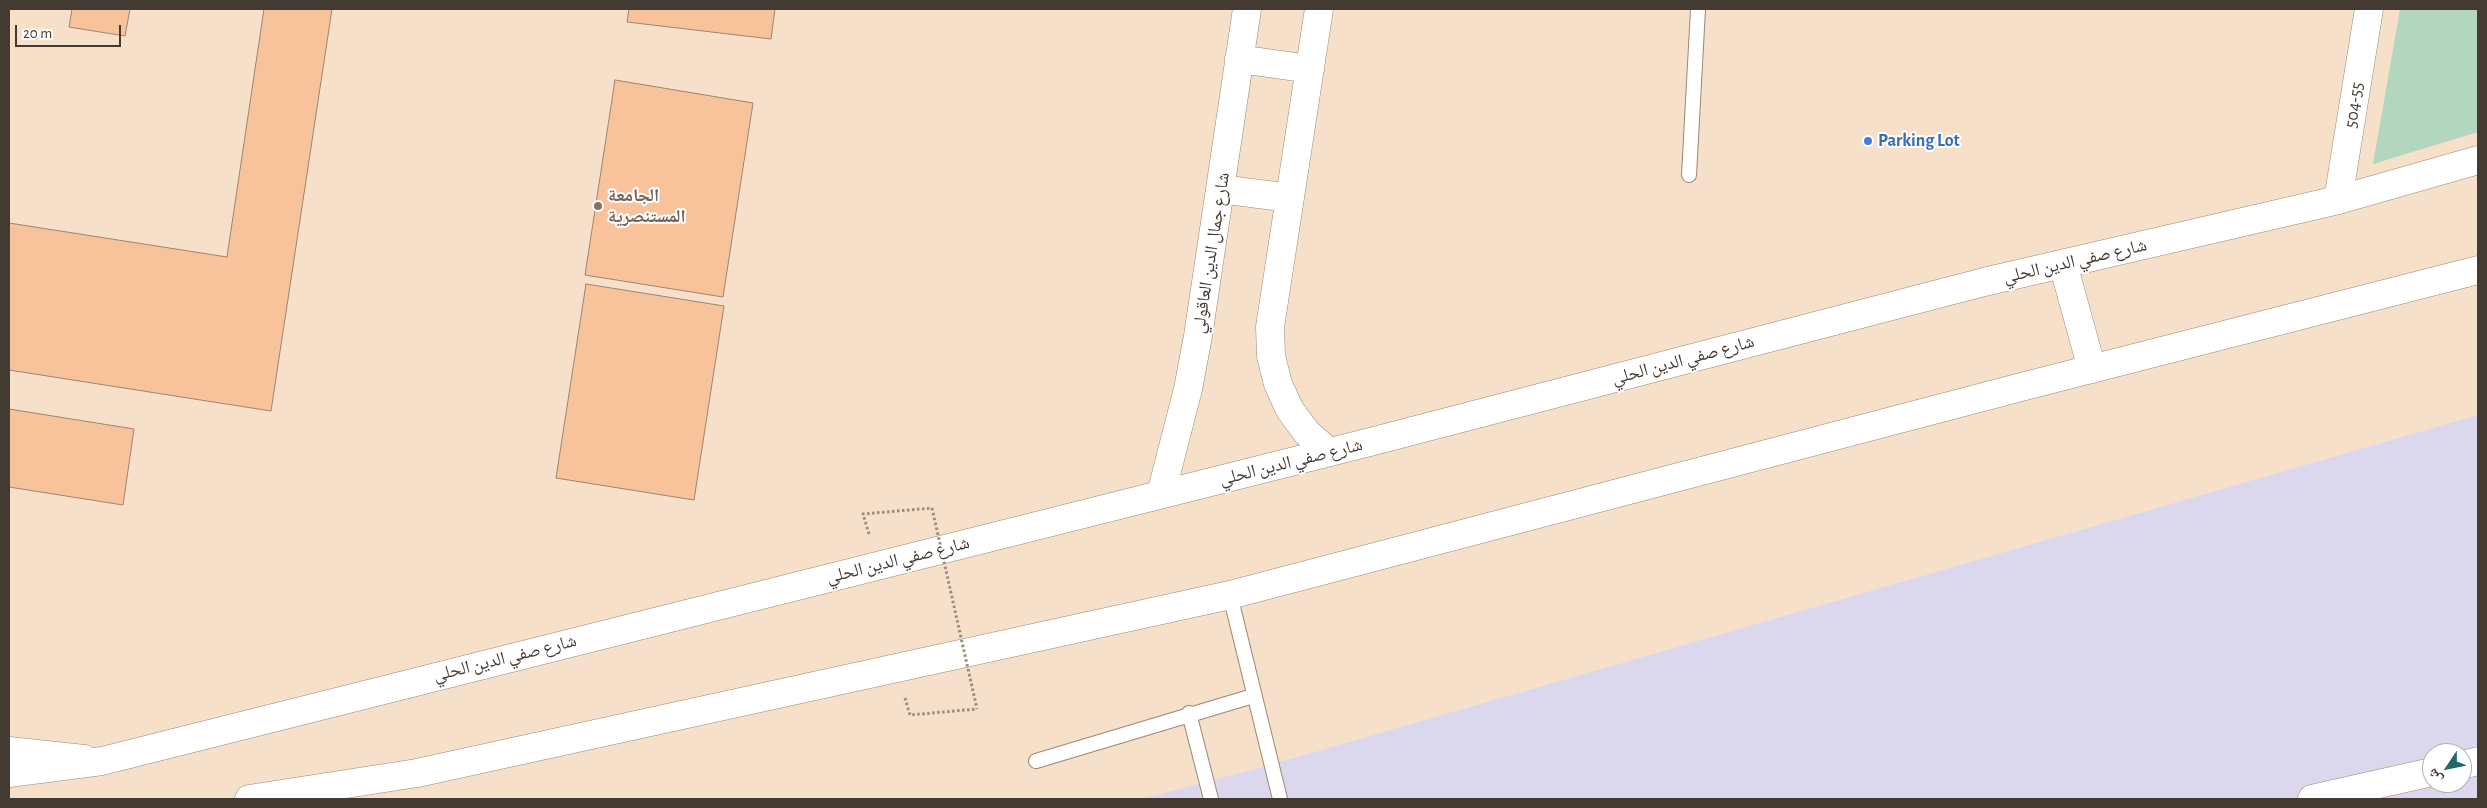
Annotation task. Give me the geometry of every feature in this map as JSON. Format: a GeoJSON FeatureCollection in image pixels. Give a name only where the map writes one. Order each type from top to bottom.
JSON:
{"type":"FeatureCollection","features":[{"type":"Feature","properties":{"kind":"main road","name":"شارع جمال الدين العاقولي"},"geometry":{"type":"LineString","coordinates":[[1161,494],[1188,389],[1247,9]]}},
{"type":"Feature","properties":{"kind":"main road"},"geometry":{"type":"LineString","coordinates":[[1319,9],[1270,327],[1271,356],[1278,384],[1290,410],[1307,433],[1329,452]]}},
{"type":"Feature","properties":{"kind":"main road","name":"504-55"},"geometry":{"type":"LineString","coordinates":[[2338,200],[2369,9]]}},
{"type":"Feature","properties":{"kind":"main road"},"geometry":{"type":"LineString","coordinates":[[1239,59],[1310,69]]}},
{"type":"Feature","properties":{"kind":"main road","name":"شارع صفي الدين الحلي"},"geometry":{"type":"LineString","coordinates":[[9,774],[102,761],[1329,452],[1984,282],[2338,200],[2478,160]]}},
{"type":"Feature","properties":{"kind":"main road"},"geometry":{"type":"LineString","coordinates":[[1220,190],[1290,198]]}},
{"type":"Feature","properties":{"kind":"main road"},"geometry":{"type":"LineString","coordinates":[[2063,264],[2092,369]]}},
{"type":"Feature","properties":{"kind":"main road"},"geometry":{"type":"LineString","coordinates":[[249,799],[332,793],[1230,595],[2478,270]]}},
{"type":"Feature","properties":{"kind":"main road","name":"شارع صفي الدين الحلي"},"geometry":{"type":"LineString","coordinates":[[9,751],[102,761]]}},
{"type":"Feature","properties":{"kind":"main road"},"geometry":{"type":"LineString","coordinates":[[2312,799],[2422,774]]}},
{"type":"Feature","properties":{"kind":"lane"},"geometry":{"type":"LineString","coordinates":[[1689,174],[1698,9]]}},
{"type":"Feature","properties":{"kind":"lane"},"geometry":{"type":"LineString","coordinates":[[1230,595],[1253,696],[1280,799]]}},
{"type":"Feature","properties":{"kind":"lane"},"geometry":{"type":"LineString","coordinates":[[1036,761],[1189,713],[1253,696]]}},
{"type":"Feature","properties":{"kind":"lane"},"geometry":{"type":"LineString","coordinates":[[1189,713],[1211,799]]}},
{"type":"Feature","properties":{"kind":"path"},"geometry":{"type":"LineString","coordinates":[[863,514],[932,508],[977,709],[910,715]]}},
{"type":"Feature","properties":{"kind":"shaded area"},"geometry":{"type":"Polygon","coordinates":[[[2478,415],[2478,799],[1141,799],[1263,767],[2478,415]]]}},
{"type":"Feature","properties":{"kind":"green space"},"geometry":{"type":"Polygon","coordinates":[[[2400,9],[2478,9],[2478,132],[2373,164],[2400,9]]]}},
{"type":"Feature","properties":{"kind":"building"},"geometry":{"type":"Polygon","coordinates":[[[72,9],[130,9],[125,36],[69,27],[72,9]]]}},
{"type":"Feature","properties":{"kind":"building"},"geometry":{"type":"Polygon","coordinates":[[[264,9],[332,9],[271,411],[9,370],[9,223],[227,257],[264,9]]]}},
{"type":"Feature","properties":{"kind":"building"},"geometry":{"type":"Polygon","coordinates":[[[629,9],[775,9],[771,39],[627,22],[629,9]]]}},
{"type":"Feature","properties":{"kind":"building"},"geometry":{"type":"Polygon","coordinates":[[[615,80],[753,103],[723,297],[585,275],[615,80]]]}},
{"type":"Feature","properties":{"kind":"building"},"geometry":{"type":"Polygon","coordinates":[[[586,284],[724,306],[694,500],[556,478],[586,284]]]}},
{"type":"Feature","properties":{"kind":"building"},"geometry":{"type":"Polygon","coordinates":[[[9,409],[134,429],[123,505],[9,487],[9,409]]]}},
{"type":"Feature","properties":{"kind":"place","name":"Parking Lot"},"geometry":{"type":"Point","coordinates":[1868,141]}},
{"type":"Feature","properties":{"kind":"place","name":"الجامعة المستنصرية"},"geometry":{"type":"Point","coordinates":[598,206]}}]}
